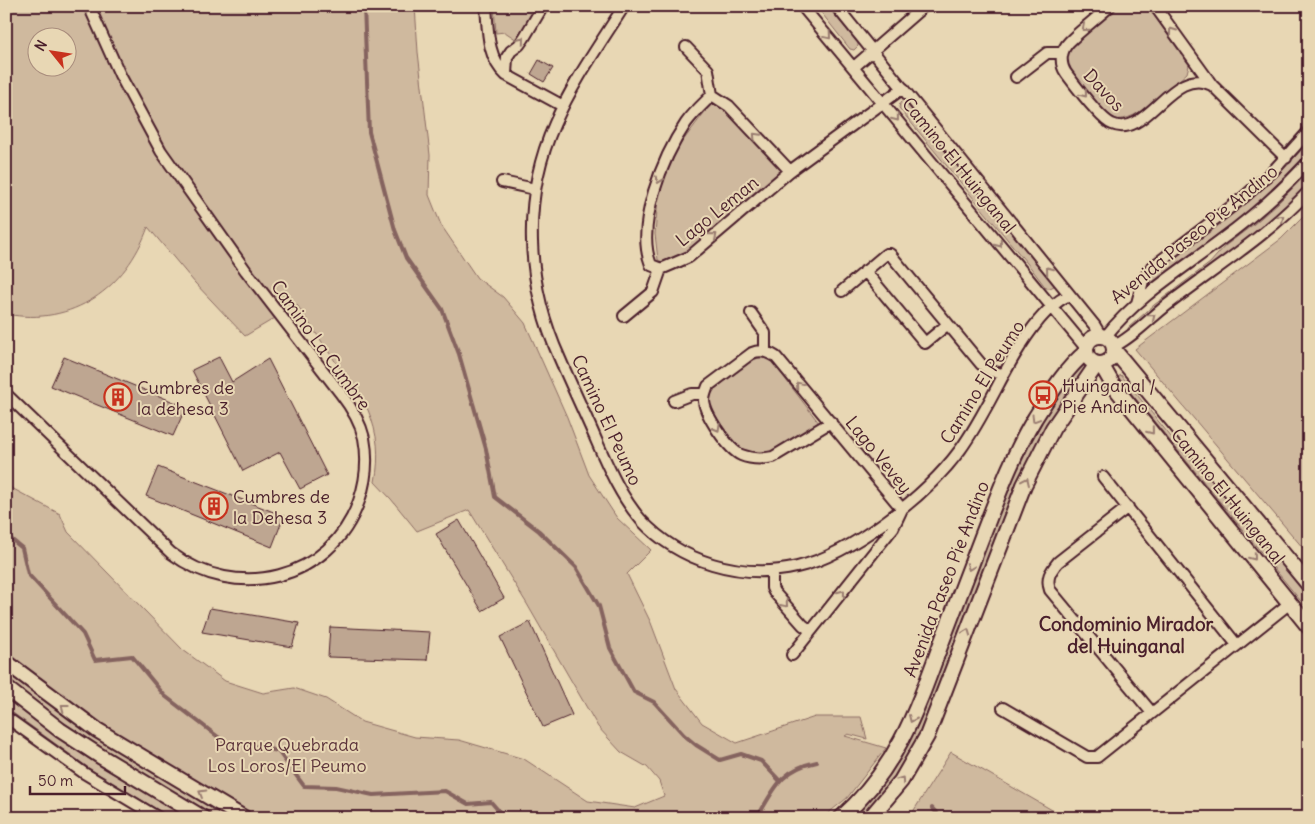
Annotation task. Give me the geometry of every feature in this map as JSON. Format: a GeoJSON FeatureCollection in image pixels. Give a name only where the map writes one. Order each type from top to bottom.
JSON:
{"type":"FeatureCollection","features":[{"type":"Feature","properties":{"kind":"street","name":"Camino La Cumbre"},"geometry":{"type":"LineString","coordinates":[[6,394],[171,553],[196,569],[215,575],[239,580],[265,579],[283,575],[305,566],[326,551],[344,530],[357,509],[363,489],[366,451],[364,437],[354,414],[341,394],[246,271],[161,151],[120,75],[89,6]]}},
{"type":"Feature","properties":{"kind":"street"},"geometry":{"type":"LineString","coordinates":[[486,6],[490,44],[495,63],[506,75],[563,106]]}},
{"type":"Feature","properties":{"kind":"street"},"geometry":{"type":"LineString","coordinates":[[506,75],[507,57],[524,38],[543,6]]}},
{"type":"Feature","properties":{"kind":"street","name":"Camino El Peumo"},"geometry":{"type":"LineString","coordinates":[[624,6],[563,106],[548,140],[535,188],[532,222],[533,258],[536,285],[543,315],[555,349],[623,496],[631,508],[659,537],[681,551],[712,564],[742,570],[772,571],[797,567],[826,557],[867,534],[902,509],[932,483],[959,452],[978,422],[1002,374],[1023,341],[1051,307],[1061,298],[1069,295]]}},
{"type":"Feature","properties":{"kind":"street","name":"Camino El Huinganal"},"geometry":{"type":"LineString","coordinates":[[802,6],[1086,350]]}},
{"type":"Feature","properties":{"kind":"street","name":"Camino El Huinganal"},"geometry":{"type":"LineString","coordinates":[[836,6],[1108,343],[1309,585]]}},
{"type":"Feature","properties":{"kind":"street"},"geometry":{"type":"LineString","coordinates":[[854,67],[924,6]]}},
{"type":"Feature","properties":{"kind":"street"},"geometry":{"type":"LineString","coordinates":[[1016,77],[1042,56],[1052,52],[1062,53],[1069,42],[1110,6]]}},
{"type":"Feature","properties":{"kind":"street"},"geometry":{"type":"LineString","coordinates":[[1155,6],[1212,85],[1286,158]]}},
{"type":"Feature","properties":{"kind":"street"},"geometry":{"type":"LineString","coordinates":[[686,47],[708,70],[712,94],[729,106],[790,171]]}},
{"type":"Feature","properties":{"kind":"street","name":"Davos"},"geometry":{"type":"LineString","coordinates":[[1062,53],[1065,71],[1103,118],[1115,126],[1134,123],[1186,83]]}},
{"type":"Feature","properties":{"kind":"street"},"geometry":{"type":"LineString","coordinates":[[1186,83],[1192,66],[1190,55]]}},
{"type":"Feature","properties":{"kind":"street"},"geometry":{"type":"LineString","coordinates":[[1186,83],[1196,80],[1212,85]]}},
{"type":"Feature","properties":{"kind":"street","name":"Lago Leman"},"geometry":{"type":"LineString","coordinates":[[712,94],[687,122],[668,152],[653,197],[647,218],[646,253],[651,265],[661,269],[689,257],[790,171],[903,88]]}},
{"type":"Feature","properties":{"kind":"street"},"geometry":{"type":"LineString","coordinates":[[1137,303],[1142,281],[1157,261],[1244,197],[1286,158],[1309,131]]}},
{"type":"Feature","properties":{"kind":"street","name":"Avenida Paseo Pie Andino"},"geometry":{"type":"LineString","coordinates":[[1108,343],[1118,320],[1137,303],[1250,218],[1280,192],[1309,161]]}},
{"type":"Feature","properties":{"kind":"street"},"geometry":{"type":"LineString","coordinates":[[502,182],[535,188]]}},
{"type":"Feature","properties":{"kind":"street"},"geometry":{"type":"LineString","coordinates":[[1099,364],[1091,361],[1086,350],[1091,339],[1108,343],[1126,340],[1171,302],[1258,238],[1309,191]]}},
{"type":"Feature","properties":{"kind":"street"},"geometry":{"type":"LineString","coordinates":[[842,291],[886,254],[890,254],[981,364],[1002,374]]}},
{"type":"Feature","properties":{"kind":"street"},"geometry":{"type":"LineString","coordinates":[[624,316],[653,292],[661,269]]}},
{"type":"Feature","properties":{"kind":"street"},"geometry":{"type":"LineString","coordinates":[[865,271],[925,343],[948,324]]}},
{"type":"Feature","properties":{"kind":"street"},"geometry":{"type":"LineString","coordinates":[[674,402],[692,394],[705,394],[708,386],[752,353],[757,351],[764,352],[765,333],[750,313]]}},
{"type":"Feature","properties":{"kind":"street"},"geometry":{"type":"LineString","coordinates":[[870,818],[901,781],[927,736],[1024,485],[1053,428],[1099,364],[1108,361],[1108,343]]}},
{"type":"Feature","properties":{"kind":"street","name":"Avenida Paseo Pie Andino"},"geometry":{"type":"LineString","coordinates":[[841,818],[874,784],[900,743],[918,704],[1016,453],[1053,392],[1086,350]]}},
{"type":"Feature","properties":{"kind":"street","name":"Lago Vevey"},"geometry":{"type":"LineString","coordinates":[[764,352],[776,357],[902,509]]}},
{"type":"Feature","properties":{"kind":"street","name":"Camino El Huinganal"},"geometry":{"type":"LineString","coordinates":[[1099,364],[1309,627]]}},
{"type":"Feature","properties":{"kind":"street","name":"Lago Vevey"},"geometry":{"type":"LineString","coordinates":[[705,394],[706,410],[723,439],[727,445],[742,456],[762,459],[773,457],[831,422]]}},
{"type":"Feature","properties":{"kind":"street"},"geometry":{"type":"LineString","coordinates":[[1103,477],[1237,645]]}},
{"type":"Feature","properties":{"kind":"street"},"geometry":{"type":"LineString","coordinates":[[1128,507],[1058,562],[1052,570],[1048,582],[1050,590],[1152,713]]}},
{"type":"Feature","properties":{"kind":"street","name":"Camino El Peumo"},"geometry":{"type":"LineString","coordinates":[[792,655],[894,528],[902,509]]}},
{"type":"Feature","properties":{"kind":"street"},"geometry":{"type":"LineString","coordinates":[[772,571],[772,588],[774,592],[803,625],[811,631]]}},
{"type":"Feature","properties":{"kind":"street"},"geometry":{"type":"LineString","coordinates":[[1003,708],[1088,757],[1097,757],[1290,602]]}},
{"type":"Feature","properties":{"kind":"street"},"geometry":{"type":"LineString","coordinates":[[6,662],[76,716],[110,739],[244,818]]}},
{"type":"Feature","properties":{"kind":"street"},"geometry":{"type":"LineString","coordinates":[[6,688],[60,730],[203,818]]}},
{"type":"Feature","properties":{"kind":"street"},"geometry":{"type":"LineString","coordinates":[[6,717],[84,773],[159,818]]}},
{"type":"Feature","properties":{"kind":"green space","name":"Parque Quebrada Los Loros/El Peumo"},"geometry":{"type":"Polygon","coordinates":[[[6,6],[415,6],[418,52],[430,155],[429,195],[441,225],[477,278],[503,297],[525,323],[567,417],[589,475],[617,518],[651,550],[627,574],[651,623],[676,689],[702,723],[737,743],[815,717],[861,717],[867,739],[848,734],[845,736],[886,748],[847,798],[822,818],[259,818],[133,746],[6,656],[6,485],[60,514],[68,532],[183,650],[225,681],[263,693],[294,688],[326,699],[362,722],[415,737],[459,740],[524,759],[588,801],[635,808],[664,796],[659,781],[647,767],[621,752],[598,727],[527,604],[469,510],[417,531],[375,482],[377,445],[368,410],[297,305],[245,336],[195,283],[148,227],[138,249],[126,268],[111,285],[94,298],[75,308],[53,314],[30,316],[6,314],[6,6]]]}},
{"type":"Feature","properties":{"kind":"green space"},"geometry":{"type":"Polygon","coordinates":[[[494,6],[539,6],[517,40],[505,32],[496,33],[494,6]]]}},
{"type":"Feature","properties":{"kind":"green space"},"geometry":{"type":"Polygon","coordinates":[[[816,6],[827,6],[858,43],[854,50],[850,49],[816,6]]]}},
{"type":"Feature","properties":{"kind":"green space"},"geometry":{"type":"Polygon","coordinates":[[[1118,6],[1147,6],[1189,65],[1187,73],[1150,105],[1128,117],[1118,119],[1110,117],[1094,101],[1068,67],[1067,55],[1075,44],[1118,6]]]}},
{"type":"Feature","properties":{"kind":"green space"},"geometry":{"type":"Polygon","coordinates":[[[903,100],[1054,281],[1054,286],[1046,288],[899,108],[903,100]]]}},
{"type":"Feature","properties":{"kind":"green space"},"geometry":{"type":"Polygon","coordinates":[[[713,101],[726,110],[783,171],[673,267],[658,260],[655,234],[658,198],[673,154],[713,101]]]}},
{"type":"Feature","properties":{"kind":"green space"},"geometry":{"type":"Polygon","coordinates":[[[1309,141],[1309,151],[1300,162],[1249,211],[1149,285],[1153,274],[1254,196],[1309,141]]]}},
{"type":"Feature","properties":{"kind":"green space"},"geometry":{"type":"Polygon","coordinates":[[[1309,171],[1309,182],[1269,220],[1128,330],[1154,305],[1210,263],[1225,246],[1278,203],[1309,171]]]}},
{"type":"Feature","properties":{"kind":"green space"},"geometry":{"type":"Polygon","coordinates":[[[1309,211],[1309,555],[1135,349],[1281,239],[1309,211]]]}},
{"type":"Feature","properties":{"kind":"green space"},"geometry":{"type":"Polygon","coordinates":[[[765,358],[773,363],[819,423],[772,451],[749,453],[737,448],[729,440],[709,403],[711,395],[716,388],[753,360],[765,358]]]}},
{"type":"Feature","properties":{"kind":"green space"},"geometry":{"type":"Polygon","coordinates":[[[1083,361],[1088,362],[1089,368],[1063,400],[1041,435],[1019,478],[921,734],[896,775],[861,818],[851,818],[883,781],[901,755],[916,727],[1010,479],[1040,422],[1083,361]]]}},
{"type":"Feature","properties":{"kind":"green space"},"geometry":{"type":"Polygon","coordinates":[[[1121,375],[1184,453],[1221,490],[1309,596],[1309,611],[1118,377],[1121,375]]]}},
{"type":"Feature","properties":{"kind":"green space"},"geometry":{"type":"Polygon","coordinates":[[[6,671],[90,733],[149,771],[230,818],[217,818],[135,770],[82,736],[6,679],[6,671]]]}},
{"type":"Feature","properties":{"kind":"green space"},"geometry":{"type":"Polygon","coordinates":[[[6,699],[95,763],[188,818],[171,818],[93,771],[6,708],[6,699]]]}},
{"type":"Feature","properties":{"kind":"green space"},"geometry":{"type":"Polygon","coordinates":[[[951,752],[1066,818],[909,818],[951,752]]]}},
{"type":"Feature","properties":{"kind":"building"},"geometry":{"type":"Polygon","coordinates":[[[539,60],[553,68],[544,82],[531,74],[539,60]]]}},
{"type":"Feature","properties":{"kind":"building","name":"Cumbres de la dehesa 3"},"geometry":{"type":"Polygon","coordinates":[[[64,357],[186,407],[173,436],[51,386],[64,357]]]}},
{"type":"Feature","properties":{"kind":"building"},"geometry":{"type":"Polygon","coordinates":[[[219,357],[232,382],[268,359],[327,475],[300,489],[280,452],[243,471],[192,370],[219,357]]]}},
{"type":"Feature","properties":{"kind":"building","name":"Cumbres de la Dehesa 3"},"geometry":{"type":"Polygon","coordinates":[[[158,467],[284,516],[272,547],[146,496],[158,467]]]}},
{"type":"Feature","properties":{"kind":"building"},"geometry":{"type":"Polygon","coordinates":[[[459,520],[504,598],[482,611],[436,534],[459,520]]]}},
{"type":"Feature","properties":{"kind":"building"},"geometry":{"type":"Polygon","coordinates":[[[210,608],[299,623],[292,647],[202,632],[210,608]]]}},
{"type":"Feature","properties":{"kind":"building"},"geometry":{"type":"Polygon","coordinates":[[[530,622],[572,715],[543,727],[500,637],[530,622]]]}},
{"type":"Feature","properties":{"kind":"building"},"geometry":{"type":"Polygon","coordinates":[[[330,627],[430,632],[427,660],[328,657],[330,627]]]}},
{"type":"Feature","properties":{"kind":"waterway"},"geometry":{"type":"LineString","coordinates":[[364,6],[369,132],[395,230],[406,258],[442,309],[459,354],[486,449],[495,497],[539,531],[576,567],[599,606],[610,648],[634,692],[654,702],[684,735],[720,760],[741,754],[761,761],[779,780]]}},
{"type":"Feature","properties":{"kind":"waterway"},"geometry":{"type":"LineString","coordinates":[[6,535],[22,548],[28,574],[83,634],[95,660],[132,656],[165,696],[226,743],[241,743],[278,751],[304,786],[336,787],[373,795],[445,791],[468,804],[491,802],[505,818]]}},
{"type":"Feature","properties":{"kind":"waterway"},"geometry":{"type":"LineString","coordinates":[[757,818],[774,789],[787,775],[805,765],[817,762]]}},
{"type":"Feature","properties":{"kind":"waterway"},"geometry":{"type":"LineString","coordinates":[[932,808],[941,818]]}},
{"type":"Feature","properties":{"kind":"place","name":"Huinganal / Pie Andino"},"geometry":{"type":"Point","coordinates":[1043,395]}},
{"type":"Feature","properties":{"kind":"place","name":"Cumbres de la dehesa 3"},"geometry":{"type":"Point","coordinates":[118,397]}},
{"type":"Feature","properties":{"kind":"place","name":"Cumbres de la Dehesa 3"},"geometry":{"type":"Point","coordinates":[214,506]}},
{"type":"Feature","properties":{"kind":"district","name":"Condominio Mirador del Huinganal"},"geometry":{"type":"Point","coordinates":[1126,635]}}]}
